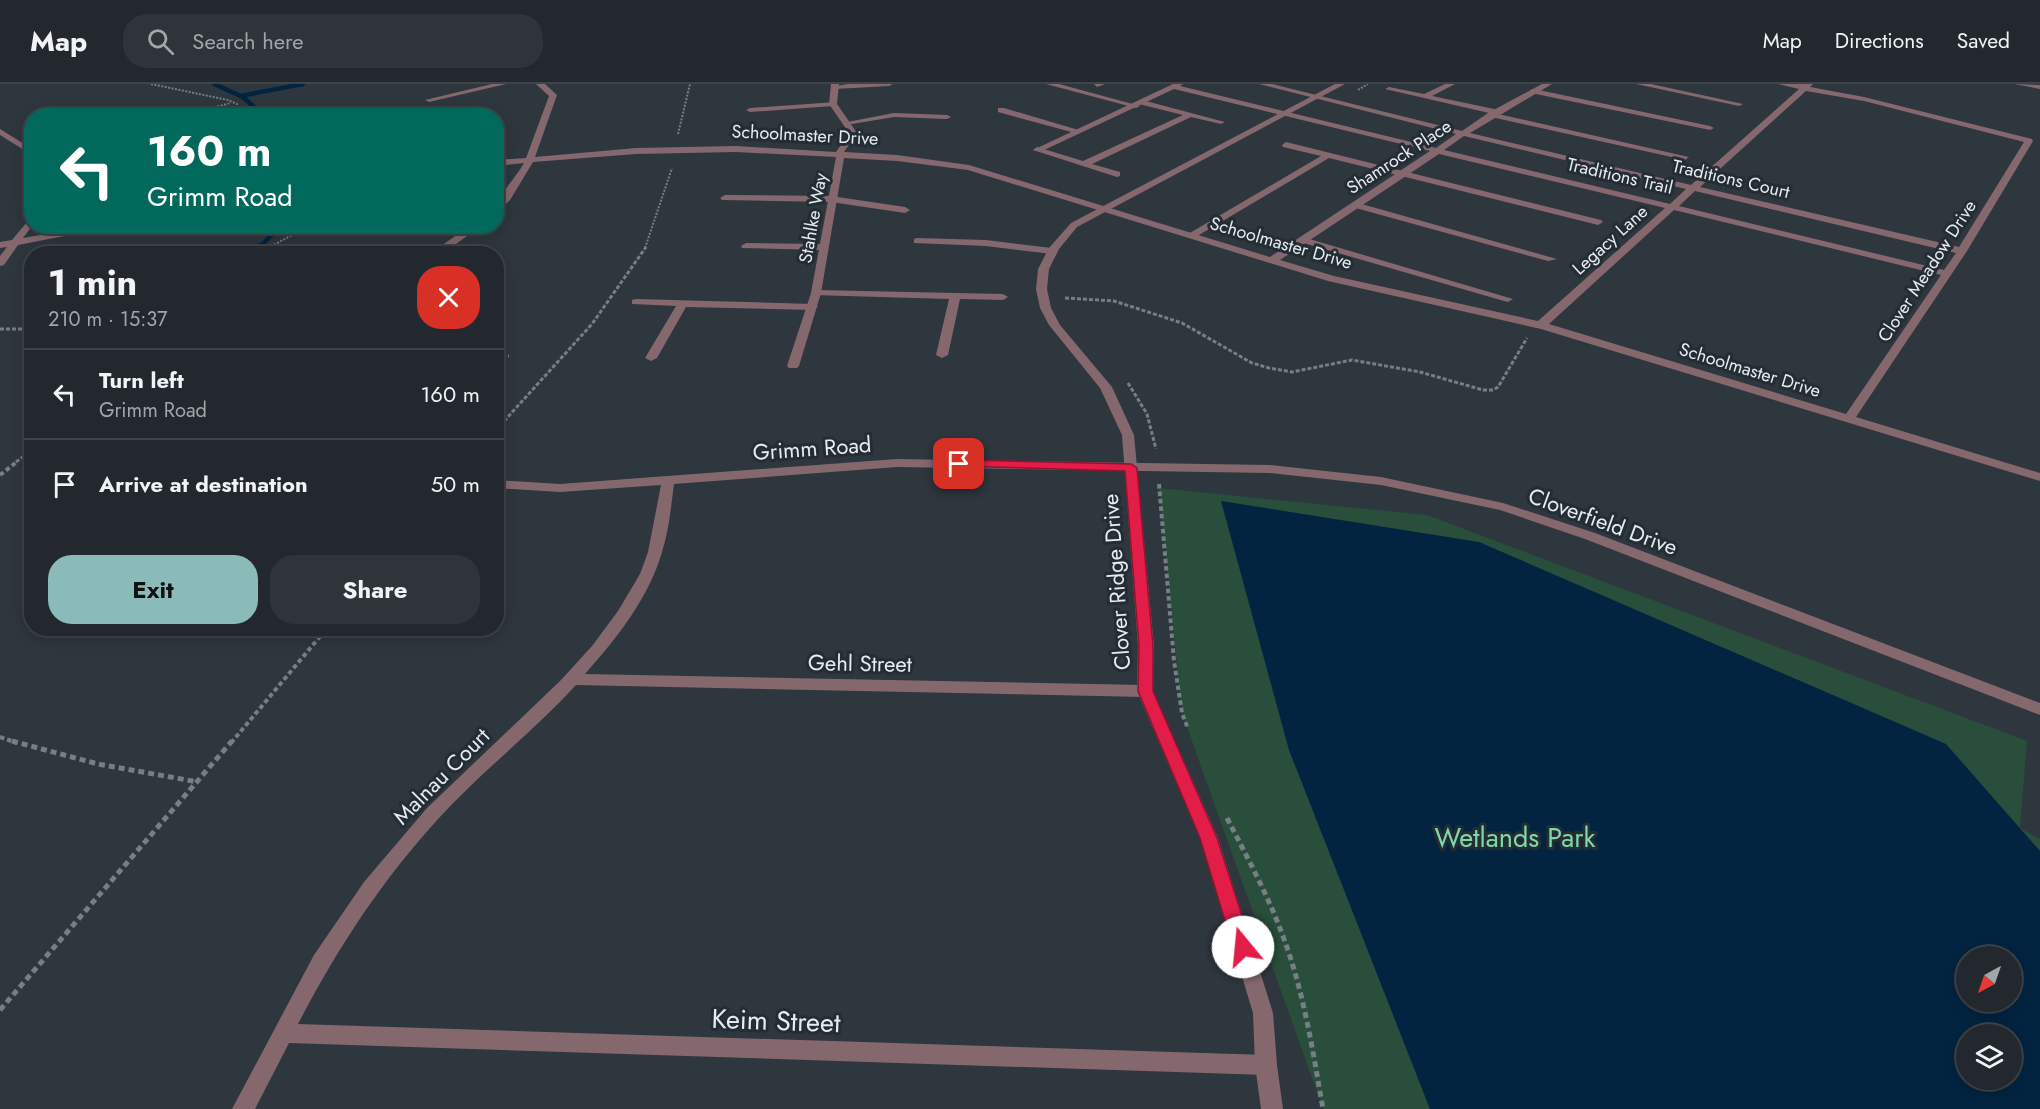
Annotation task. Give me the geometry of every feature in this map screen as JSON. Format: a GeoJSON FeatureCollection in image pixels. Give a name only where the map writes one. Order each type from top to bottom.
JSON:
{"type":"FeatureCollection","features":[{"type":"Feature","properties":{"kind":"street"},"geometry":{"type":"LineString","coordinates":[[429,100],[502,84]]}},
{"type":"Feature","properties":{"kind":"street"},"geometry":{"type":"LineString","coordinates":[[504,201],[514,189],[544,128],[554,95],[540,84]]}},
{"type":"Feature","properties":{"kind":"street"},"geometry":{"type":"LineString","coordinates":[[889,84],[835,86],[833,104],[846,123],[894,115],[947,117]]}},
{"type":"Feature","properties":{"kind":"street"},"geometry":{"type":"LineString","coordinates":[[1050,84],[1221,122]]}},
{"type":"Feature","properties":{"kind":"street","name":"Traditions Court"},"geometry":{"type":"LineString","coordinates":[[1263,84],[1464,134],[1962,251]]}},
{"type":"Feature","properties":{"kind":"street","name":"Clover Ridge Drive"},"geometry":{"type":"LineString","coordinates":[[1272,1109],[1266,1065],[1263,1013],[1209,838],[1145,691],[1146,646],[1128,435],[1118,406],[1102,383],[1066,344],[1051,322],[1043,301],[1041,282],[1052,251],[1074,225],[1341,84]]}},
{"type":"Feature","properties":{"kind":"street"},"geometry":{"type":"LineString","coordinates":[[1426,96],[1452,84]]}},
{"type":"Feature","properties":{"kind":"street","name":"Shamrock Place"},"geometry":{"type":"LineString","coordinates":[[1271,261],[1494,113],[1548,84]]}},
{"type":"Feature","properties":{"kind":"street"},"geometry":{"type":"LineString","coordinates":[[1640,84],[1739,104]]}},
{"type":"Feature","properties":{"kind":"street"},"geometry":{"type":"LineString","coordinates":[[1782,84],[1808,86]]}},
{"type":"Feature","properties":{"kind":"street"},"geometry":{"type":"LineString","coordinates":[[2018,84],[2040,87]]}},
{"type":"Feature","properties":{"kind":"street"},"geometry":{"type":"LineString","coordinates":[[1117,174],[1037,150],[1176,86]]}},
{"type":"Feature","properties":{"kind":"street","name":"Traditions Trail"},"geometry":{"type":"LineString","coordinates":[[1176,86],[1946,273]]}},
{"type":"Feature","properties":{"kind":"street","name":"Clover Meadow Drive"},"geometry":{"type":"LineString","coordinates":[[1808,86],[2029,141],[1962,251],[1849,419]]}},
{"type":"Feature","properties":{"kind":"street","name":"Legacy Lane"},"geometry":{"type":"LineString","coordinates":[[1541,325],[1808,86]]}},
{"type":"Feature","properties":{"kind":"street"},"geometry":{"type":"LineString","coordinates":[[1389,88],[1685,157]]}},
{"type":"Feature","properties":{"kind":"street"},"geometry":{"type":"LineString","coordinates":[[1534,92],[1710,128]]}},
{"type":"Feature","properties":{"kind":"street"},"geometry":{"type":"LineString","coordinates":[[750,110],[833,104]]}},
{"type":"Feature","properties":{"kind":"street"},"geometry":{"type":"LineString","coordinates":[[1001,110],[1078,131]]}},
{"type":"Feature","properties":{"kind":"street"},"geometry":{"type":"LineString","coordinates":[[1084,164],[1191,114]]}},
{"type":"Feature","properties":{"kind":"street","name":"Stahlke Way"},"geometry":{"type":"LineString","coordinates":[[793,366],[813,307],[831,200],[841,161],[839,154],[853,133],[846,123]]}},
{"type":"Feature","properties":{"kind":"street"},"geometry":{"type":"LineString","coordinates":[[0,131],[24,148]]}},
{"type":"Feature","properties":{"kind":"street"},"geometry":{"type":"LineString","coordinates":[[1287,145],[1598,222]]}},
{"type":"Feature","properties":{"kind":"street","name":"Schoolmaster Drive"},"geometry":{"type":"LineString","coordinates":[[504,162],[736,149],[916,160],[969,168],[1332,279],[1541,325],[2040,477]]}},
{"type":"Feature","properties":{"kind":"street"},"geometry":{"type":"LineString","coordinates":[[1191,236],[1327,156]]}},
{"type":"Feature","properties":{"kind":"street"},"geometry":{"type":"LineString","coordinates":[[725,198],[831,200],[905,210]]}},
{"type":"Feature","properties":{"kind":"street"},"geometry":{"type":"LineString","coordinates":[[1356,206],[1552,259]]}},
{"type":"Feature","properties":{"kind":"street"},"geometry":{"type":"LineString","coordinates":[[0,263],[24,229]]}},
{"type":"Feature","properties":{"kind":"street"},"geometry":{"type":"LineString","coordinates":[[0,245],[65,234]]}},
{"type":"Feature","properties":{"kind":"street"},"geometry":{"type":"LineString","coordinates":[[446,246],[465,234]]}},
{"type":"Feature","properties":{"kind":"street"},"geometry":{"type":"LineString","coordinates":[[1303,240],[1508,299]]}},
{"type":"Feature","properties":{"kind":"street"},"geometry":{"type":"LineString","coordinates":[[917,241],[986,243],[1052,251]]}},
{"type":"Feature","properties":{"kind":"street"},"geometry":{"type":"LineString","coordinates":[[746,246],[823,247]]}},
{"type":"Feature","properties":{"kind":"street"},"geometry":{"type":"LineString","coordinates":[[816,292],[1003,297]]}},
{"type":"Feature","properties":{"kind":"street"},"geometry":{"type":"LineString","coordinates":[[942,355],[955,296]]}},
{"type":"Feature","properties":{"kind":"street"},"geometry":{"type":"LineString","coordinates":[[636,303],[813,307]]}},
{"type":"Feature","properties":{"kind":"street"},"geometry":{"type":"LineString","coordinates":[[651,358],[683,303]]}},
{"type":"Feature","properties":{"kind":"street","name":"Grimm Road"},"geometry":{"type":"LineString","coordinates":[[504,484],[560,488],[897,463],[1131,468]]}},
{"type":"Feature","properties":{"kind":"street","name":"Cloverfield Drive"},"geometry":{"type":"LineString","coordinates":[[1131,468],[1270,469],[1326,474],[1431,490],[1503,507],[1590,536],[2040,710]]}},
{"type":"Feature","properties":{"kind":"street","name":"Malnau Court"},"geometry":{"type":"LineString","coordinates":[[243,1109],[322,959],[367,893],[405,845],[453,792],[573,679],[623,615],[648,573],[660,534],[668,481]]}},
{"type":"Feature","properties":{"kind":"street","name":"Gehl Street"},"geometry":{"type":"LineString","coordinates":[[573,679],[1145,691]]}},
{"type":"Feature","properties":{"kind":"street","name":"Keim Street"},"geometry":{"type":"LineString","coordinates":[[284,1033],[1266,1065]]}},
{"type":"Feature","properties":{"kind":"path"},"geometry":{"type":"LineString","coordinates":[[151,84],[232,103],[240,108]]}},
{"type":"Feature","properties":{"kind":"path"},"geometry":{"type":"LineString","coordinates":[[504,421],[592,324],[644,252],[673,165],[674,151],[690,84]]}},
{"type":"Feature","properties":{"kind":"path"},"geometry":{"type":"LineString","coordinates":[[212,108],[232,103]]}},
{"type":"Feature","properties":{"kind":"path"},"geometry":{"type":"LineString","coordinates":[[273,246],[294,234]]}},
{"type":"Feature","properties":{"kind":"path"},"geometry":{"type":"LineString","coordinates":[[1068,307],[1064,296],[1114,301],[1182,323],[1252,363],[1269,368],[1292,372],[1353,360],[1420,372],[1483,390],[1493,390],[1498,387],[1529,335]]}},
{"type":"Feature","properties":{"kind":"path"},"geometry":{"type":"LineString","coordinates":[[0,329],[24,329]]}},
{"type":"Feature","properties":{"kind":"path"},"geometry":{"type":"LineString","coordinates":[[504,356],[509,356]]}},
{"type":"Feature","properties":{"kind":"path"},"geometry":{"type":"LineString","coordinates":[[1124,379],[1136,392],[1155,437],[1174,661],[1182,713],[1190,733]]}},
{"type":"Feature","properties":{"kind":"path"},"geometry":{"type":"LineString","coordinates":[[0,475],[24,456]]}},
{"type":"Feature","properties":{"kind":"path"},"geometry":{"type":"LineString","coordinates":[[0,1010],[198,782],[320,636]]}},
{"type":"Feature","properties":{"kind":"path"},"geometry":{"type":"LineString","coordinates":[[0,736],[22,745],[94,764],[198,782]]}},
{"type":"Feature","properties":{"kind":"path"},"geometry":{"type":"LineString","coordinates":[[1223,808],[1257,878],[1289,954],[1309,1029],[1323,1109]]}},
{"type":"Feature","properties":{"kind":"green space","name":"Wetlands Park"},"geometry":{"type":"Polygon","coordinates":[[[1159,488],[1427,515],[2027,741],[2020,828],[2040,839],[2040,1109],[1323,1109],[1182,713],[1159,488]]]}},
{"type":"Feature","properties":{"kind":"water","name":"Wetlands Park"},"geometry":{"type":"Polygon","coordinates":[[[1221,501],[1479,542],[1946,744],[2040,851],[2040,1109],[1430,1109],[1289,750],[1221,501]]]}},
{"type":"Feature","properties":{"kind":"waterway"},"geometry":{"type":"LineString","coordinates":[[214,84],[241,96]]}},
{"type":"Feature","properties":{"kind":"waterway"},"geometry":{"type":"LineString","coordinates":[[241,96],[303,84]]}},
{"type":"Feature","properties":{"kind":"waterway"},"geometry":{"type":"LineString","coordinates":[[241,96],[254,108]]}},
{"type":"Feature","properties":{"kind":"waterway"},"geometry":{"type":"LineString","coordinates":[[258,246],[272,234]]}},
{"type":"Feature","properties":{"kind":"route"},"geometry":{"type":"LineString","coordinates":[[959,464],[1131,468],[1146,646],[1145,691],[1209,838],[1243,947]]}}]}
